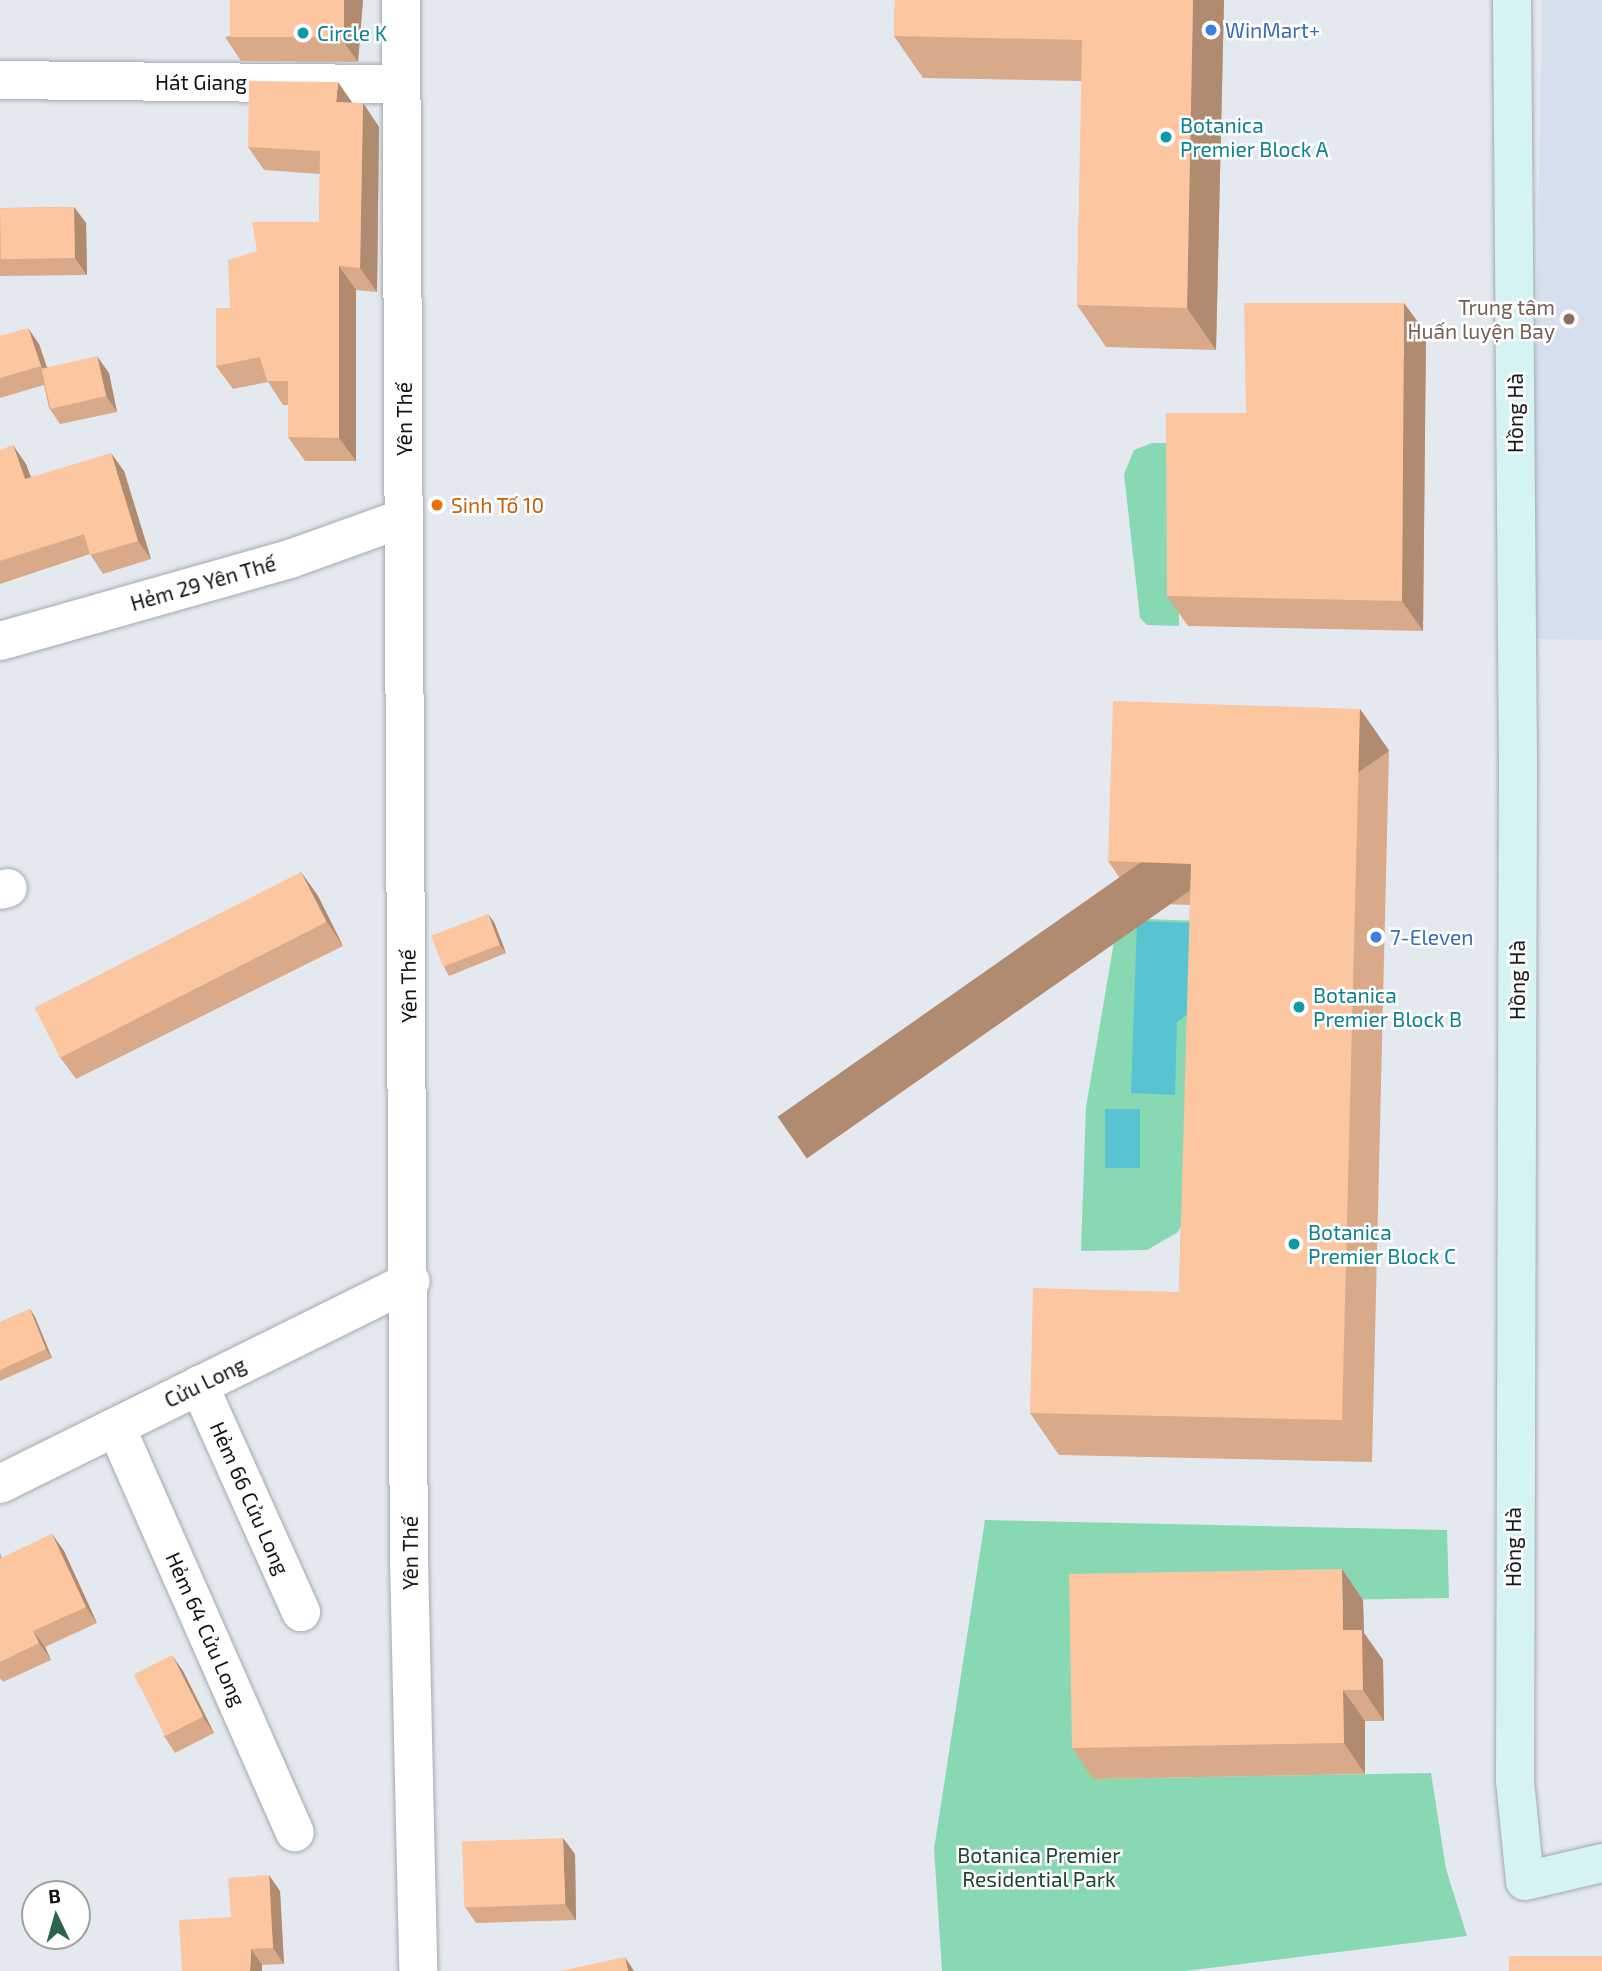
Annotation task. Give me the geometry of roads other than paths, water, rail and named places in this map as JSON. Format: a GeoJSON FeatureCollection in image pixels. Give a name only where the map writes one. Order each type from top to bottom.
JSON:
{"type":"FeatureCollection","features":[{"type":"Feature","properties":{"kind":"street","name":"Yên Thế"},"geometry":{"type":"LineString","coordinates":[[401,0],[418,1971]]}},
{"type":"Feature","properties":{"kind":"street","name":"Hồng Hà"},"geometry":{"type":"LineString","coordinates":[[1512,0],[1518,770],[1515,1781],[1525,1881],[1602,1863]]}},
{"type":"Feature","properties":{"kind":"street","name":"Hát Giang"},"geometry":{"type":"LineString","coordinates":[[0,80],[401,84]]}},
{"type":"Feature","properties":{"kind":"street","name":"Hẻm 29 Yên Thế"},"geometry":{"type":"LineString","coordinates":[[0,640],[290,559],[404,518]]}},
{"type":"Feature","properties":{"kind":"street","name":"Cửu Long"},"geometry":{"type":"LineString","coordinates":[[0,1484],[411,1281]]}},
{"type":"Feature","properties":{"kind":"street","name":"Hẻm 66 Cửu Long"},"geometry":{"type":"LineString","coordinates":[[199,1385],[301,1612]]}},
{"type":"Feature","properties":{"kind":"street","name":"Hẻm 64 Cửu Long"},"geometry":{"type":"LineString","coordinates":[[116,1427],[295,1832]]}},
{"type":"Feature","properties":{"kind":"water"},"geometry":{"type":"Polygon","coordinates":[[[1137,921],[1197,923],[1188,1014],[1177,1022],[1175,1095],[1131,1093],[1137,921]]]}},
{"type":"Feature","properties":{"kind":"water"},"geometry":{"type":"Polygon","coordinates":[[[1105,1109],[1140,1109],[1140,1168],[1105,1168],[1105,1109]]]}},
{"type":"Feature","properties":{"kind":"place","name":"WinMart+"},"geometry":{"type":"Point","coordinates":[1211,30]}},
{"type":"Feature","properties":{"kind":"place","name":"Circle K"},"geometry":{"type":"Point","coordinates":[303,33]}},
{"type":"Feature","properties":{"kind":"place","name":"Botanica Premier Block A"},"geometry":{"type":"Point","coordinates":[1166,137]}},
{"type":"Feature","properties":{"kind":"place","name":"Trung tâm Huấn luyện Bay"},"geometry":{"type":"Point","coordinates":[1569,319]}},
{"type":"Feature","properties":{"kind":"place","name":"Sinh Tố 10"},"geometry":{"type":"Point","coordinates":[437,505]}},
{"type":"Feature","properties":{"kind":"place","name":"7-Eleven"},"geometry":{"type":"Point","coordinates":[1376,937]}},
{"type":"Feature","properties":{"kind":"place","name":"Botanica Premier Block B"},"geometry":{"type":"Point","coordinates":[1299,1007]}},
{"type":"Feature","properties":{"kind":"place","name":"Botanica Premier Block C"},"geometry":{"type":"Point","coordinates":[1294,1244]}},
{"type":"Feature","properties":{"kind":"park label","name":"Botanica Premier Residential Park"},"geometry":{"type":"Point","coordinates":[1039,1867]}}]}
